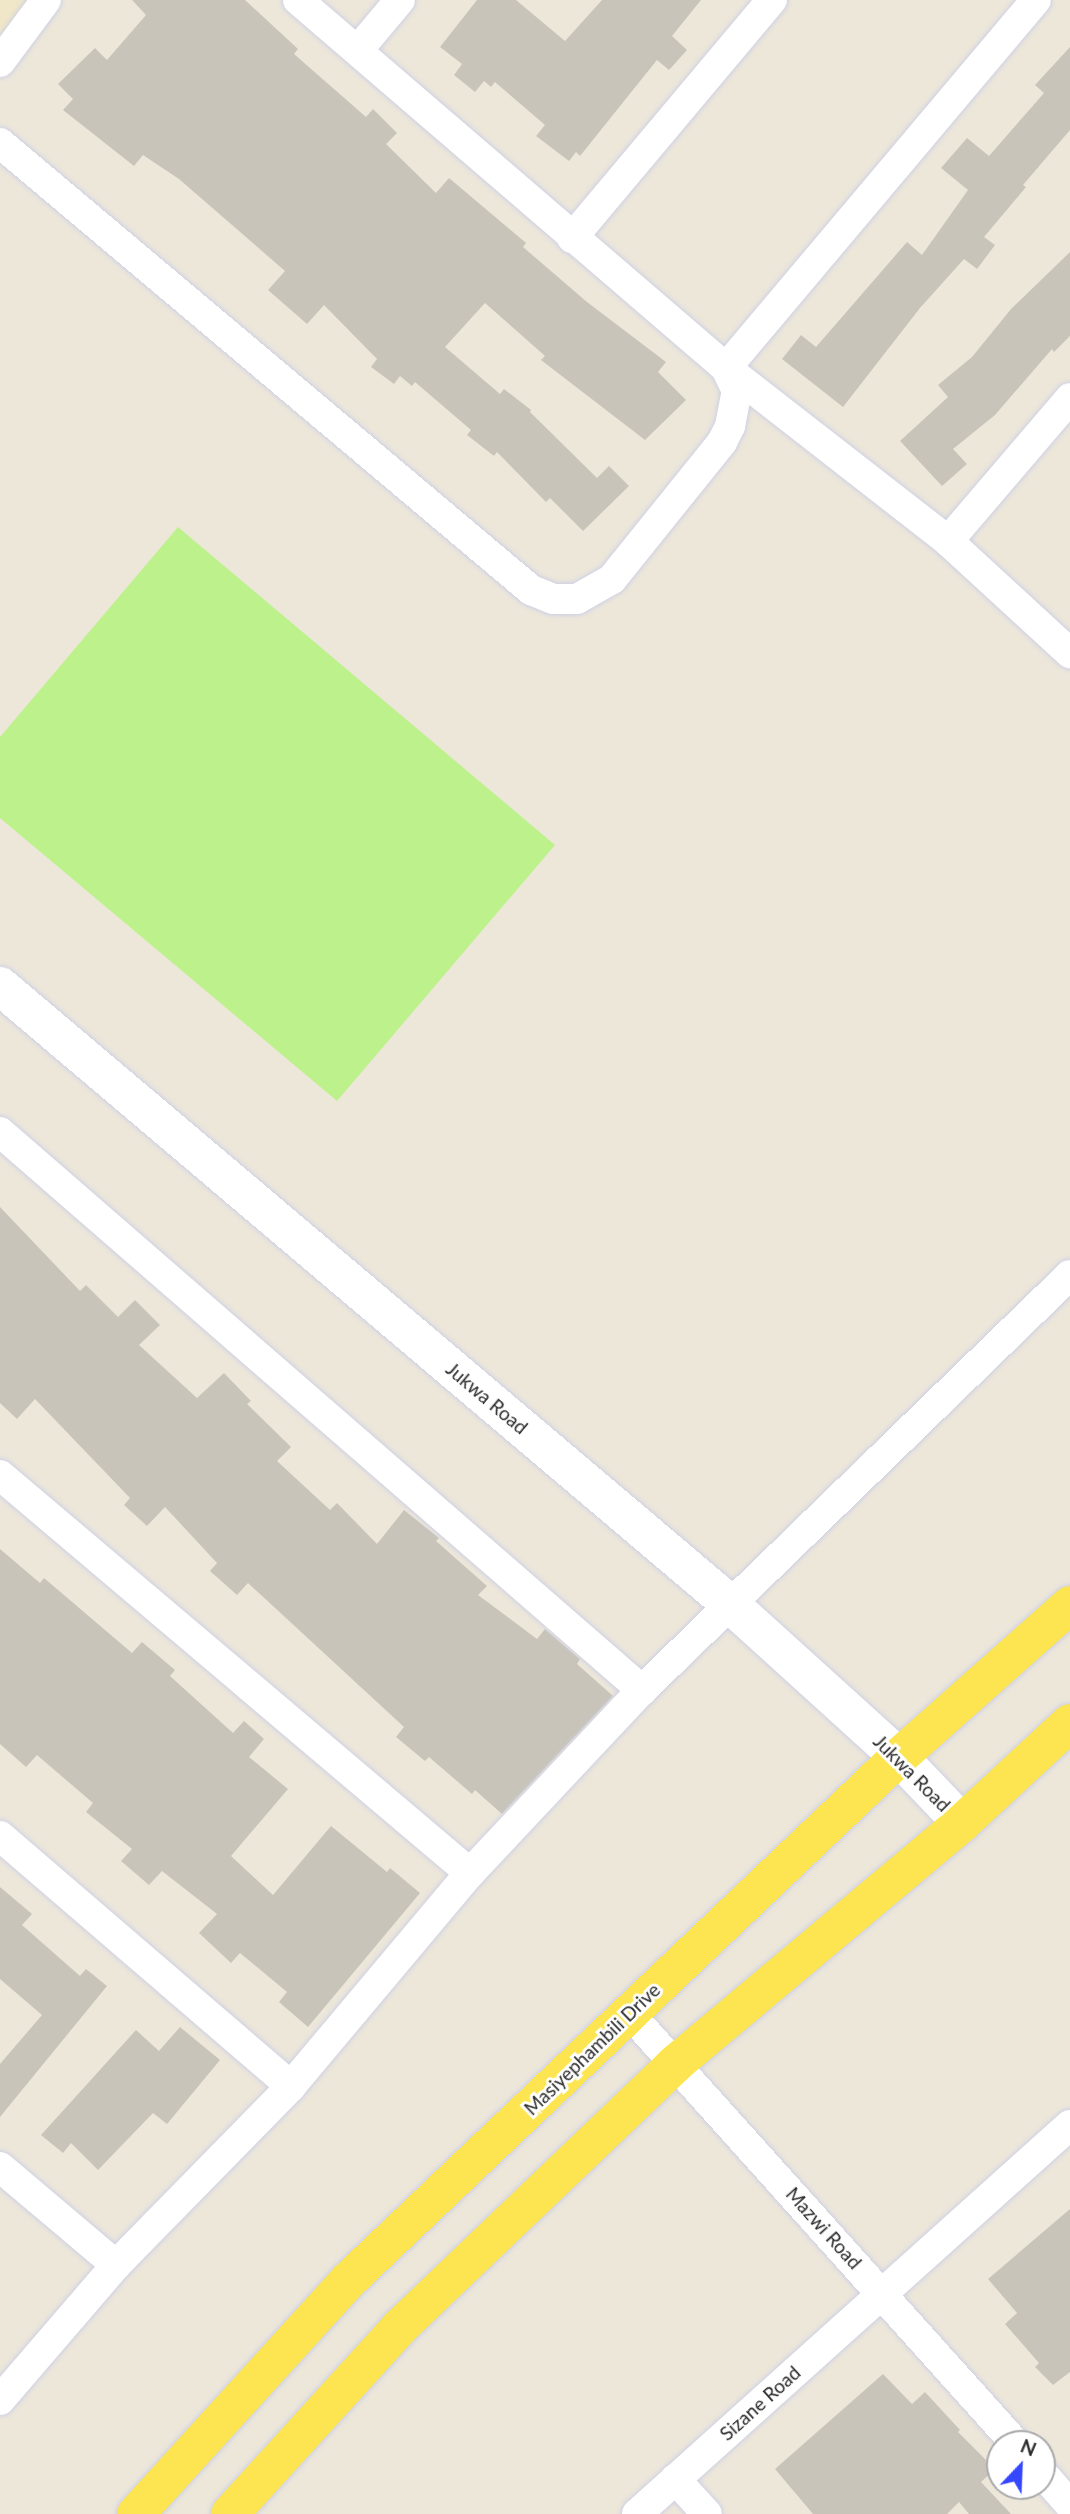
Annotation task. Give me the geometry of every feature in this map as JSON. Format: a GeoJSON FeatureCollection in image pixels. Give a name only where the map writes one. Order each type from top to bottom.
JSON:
{"type":"FeatureCollection","features":[{"type":"Feature","properties":{"kind":"main road","name":"Masiyephambili Drive"},"geometry":{"type":"LineString","coordinates":[[136,2514],[350,2279],[899,1757],[1070,1605]]}},
{"type":"Feature","properties":{"kind":"main road"},"geometry":{"type":"LineString","coordinates":[[230,2514],[400,2328],[675,2063],[962,1823],[1070,1723]]}},
{"type":"Feature","properties":{"kind":"street"},"geometry":{"type":"LineString","coordinates":[[0,62],[46,0]]}},
{"type":"Feature","properties":{"kind":"street"},"geometry":{"type":"LineString","coordinates":[[298,0],[726,368],[948,541],[1070,653]]}},
{"type":"Feature","properties":{"kind":"street"},"geometry":{"type":"LineString","coordinates":[[358,50],[400,0]]}},
{"type":"Feature","properties":{"kind":"street"},"geometry":{"type":"LineString","coordinates":[[572,238],[772,0]]}},
{"type":"Feature","properties":{"kind":"street"},"geometry":{"type":"LineString","coordinates":[[726,368],[1037,0]]}},
{"type":"Feature","properties":{"kind":"street"},"geometry":{"type":"LineString","coordinates":[[0,143],[531,590],[553,600],[577,599],[612,579],[722,442],[730,426],[737,391],[726,368]]}},
{"type":"Feature","properties":{"kind":"street"},"geometry":{"type":"LineString","coordinates":[[948,541],[1070,398]]}},
{"type":"Feature","properties":{"kind":"street","name":"Jukwa Road"},"geometry":{"type":"LineString","coordinates":[[0,986],[730,1604],[899,1757],[962,1823]]}},
{"type":"Feature","properties":{"kind":"street"},"geometry":{"type":"LineString","coordinates":[[0,1132],[642,1689]]}},
{"type":"Feature","properties":{"kind":"street"},"geometry":{"type":"LineString","coordinates":[[0,2400],[116,2265],[291,2086],[470,1873],[642,1689],[1070,1275]]}},
{"type":"Feature","properties":{"kind":"street"},"geometry":{"type":"LineString","coordinates":[[0,1475],[470,1873]]}},
{"type":"Feature","properties":{"kind":"street"},"geometry":{"type":"LineString","coordinates":[[0,1836],[291,2086]]}},
{"type":"Feature","properties":{"kind":"street","name":"Mazwi Road"},"geometry":{"type":"LineString","coordinates":[[629,2013],[1004,2430]]}},
{"type":"Feature","properties":{"kind":"street","name":"Sizane Road"},"geometry":{"type":"LineString","coordinates":[[637,2514],[1070,2125]]}},
{"type":"Feature","properties":{"kind":"street"},"geometry":{"type":"LineString","coordinates":[[0,2167],[116,2265]]}},
{"type":"Feature","properties":{"kind":"street"},"geometry":{"type":"LineString","coordinates":[[675,2479],[707,2514]]}},
{"type":"Feature","properties":{"kind":"street"},"geometry":{"type":"LineString","coordinates":[[1056,2489],[1070,2505]]}},
{"type":"Feature","properties":{"kind":"shaded area"},"geometry":{"type":"Polygon","coordinates":[[[0,0],[32,0],[0,40],[0,0]]]}},
{"type":"Feature","properties":{"kind":"green space"},"geometry":{"type":"Polygon","coordinates":[[[178,527],[555,845],[337,1101],[0,818],[0,737],[178,527]]]}},
{"type":"Feature","properties":{"kind":"building"},"geometry":{"type":"Polygon","coordinates":[[[132,0],[245,0],[298,49],[294,54],[366,117],[373,109],[397,133],[386,144],[436,193],[449,178],[526,243],[523,247],[587,302],[666,362],[658,372],[686,400],[645,440],[541,360],[545,356],[485,303],[445,347],[500,394],[504,389],[531,410],[530,412],[597,478],[609,466],[629,486],[583,531],[550,498],[546,502],[497,452],[494,456],[467,435],[471,430],[415,382],[412,386],[400,376],[394,384],[371,367],[377,359],[324,305],[307,324],[268,290],[285,271],[179,179],[143,155],[134,166],[63,110],[73,99],[58,84],[95,48],[107,60],[146,15],[132,0]]]}},
{"type":"Feature","properties":{"kind":"building"},"geometry":{"type":"Polygon","coordinates":[[[477,0],[516,0],[565,41],[602,0],[701,0],[672,36],[687,50],[669,70],[657,60],[580,156],[576,152],[569,161],[536,136],[545,125],[495,82],[491,87],[484,81],[475,92],[454,75],[462,64],[440,47],[477,0]]]}},
{"type":"Feature","properties":{"kind":"building"},"geometry":{"type":"Polygon","coordinates":[[[1070,47],[1070,130],[1023,185],[1026,187],[984,237],[995,245],[977,269],[964,259],[920,308],[843,407],[782,359],[801,335],[816,347],[907,242],[922,255],[968,190],[941,168],[967,138],[989,156],[1044,93],[1035,85],[1070,47]]]}},
{"type":"Feature","properties":{"kind":"building"},"geometry":{"type":"Polygon","coordinates":[[[1070,252],[1070,336],[1054,352],[1052,349],[995,415],[953,449],[967,464],[942,486],[900,441],[948,397],[938,385],[972,357],[1011,309],[1070,252]]]}},
{"type":"Feature","properties":{"kind":"building"},"geometry":{"type":"Polygon","coordinates":[[[0,1207],[80,1291],[86,1285],[118,1317],[135,1300],[160,1325],[139,1345],[197,1398],[224,1373],[251,1401],[247,1404],[291,1447],[277,1461],[330,1510],[337,1503],[377,1544],[404,1510],[439,1538],[436,1541],[487,1586],[478,1595],[537,1639],[545,1629],[580,1659],[577,1664],[613,1696],[502,1814],[475,1790],[472,1794],[429,1757],[425,1761],[396,1737],[404,1727],[248,1583],[237,1595],[210,1571],[217,1563],[165,1507],[147,1526],[124,1505],[130,1498],[35,1399],[17,1419],[0,1403],[0,1207]]]}},
{"type":"Feature","properties":{"kind":"building"},"geometry":{"type":"Polygon","coordinates":[[[0,1549],[40,1583],[44,1578],[132,1653],[142,1642],[175,1670],[170,1676],[233,1733],[244,1721],[264,1739],[249,1757],[288,1789],[231,1856],[273,1895],[331,1826],[387,1872],[390,1868],[420,1893],[308,2027],[279,2002],[287,1992],[240,1953],[231,1963],[199,1933],[217,1914],[162,1871],[149,1885],[121,1861],[132,1849],[86,1812],[93,1803],[37,1755],[26,1767],[0,1744],[0,1549]]]}},
{"type":"Feature","properties":{"kind":"building"},"geometry":{"type":"Polygon","coordinates":[[[0,1887],[32,1914],[22,1925],[80,1976],[86,1969],[107,1986],[0,2117],[0,2064],[42,2015],[0,1979],[0,1887]]]}},
{"type":"Feature","properties":{"kind":"building"},"geometry":{"type":"Polygon","coordinates":[[[180,2027],[220,2060],[167,2124],[153,2113],[98,2170],[71,2143],[63,2153],[41,2135],[136,2030],[159,2051],[180,2027]]]}},
{"type":"Feature","properties":{"kind":"building"},"geometry":{"type":"Polygon","coordinates":[[[1070,2209],[1070,2372],[1053,2385],[1035,2367],[1039,2363],[1005,2324],[1017,2313],[988,2279],[1070,2209]]]}},
{"type":"Feature","properties":{"kind":"building"},"geometry":{"type":"Polygon","coordinates":[[[883,2374],[912,2404],[925,2392],[960,2430],[958,2432],[986,2460],[986,2477],[981,2482],[986,2487],[986,2500],[998,2500],[1011,2514],[969,2514],[959,2502],[947,2514],[813,2514],[775,2469],[883,2374]]]}}]}
